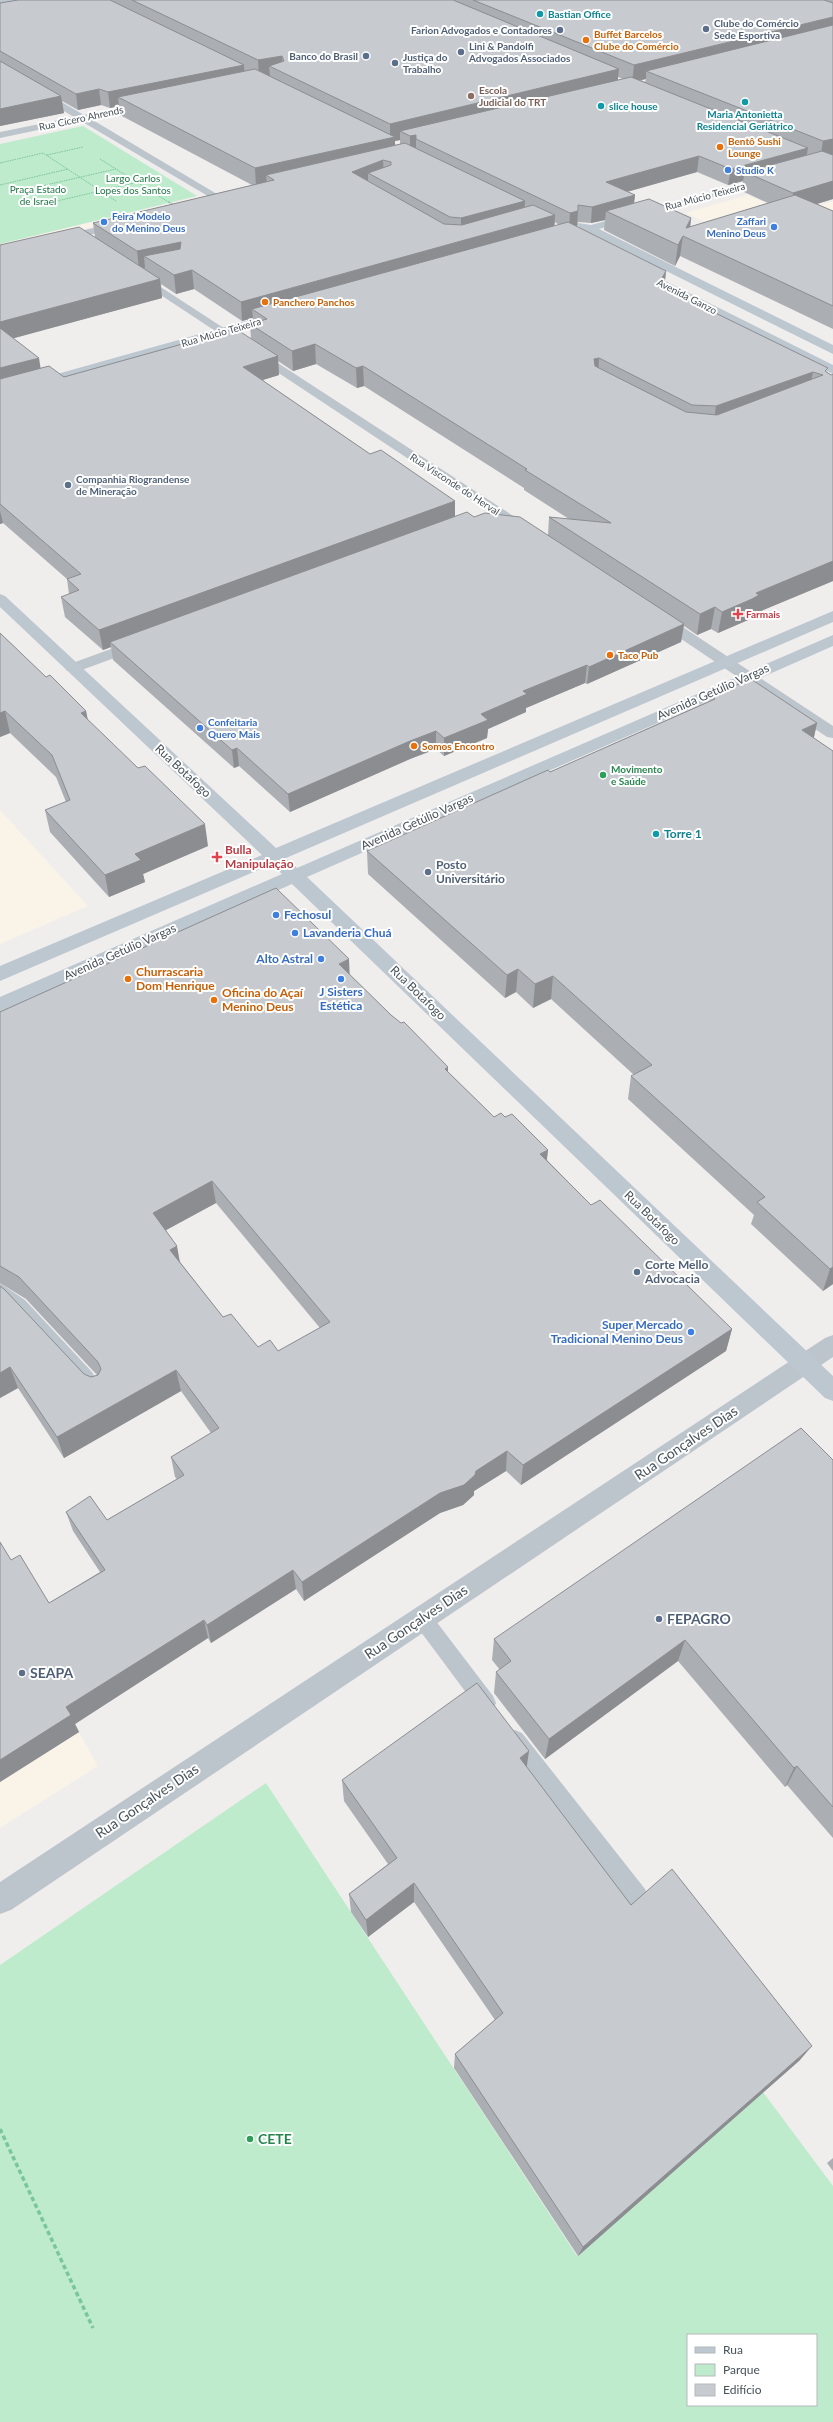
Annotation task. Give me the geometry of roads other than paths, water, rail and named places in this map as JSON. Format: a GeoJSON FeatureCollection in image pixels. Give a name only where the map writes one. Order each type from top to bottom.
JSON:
{"type":"FeatureCollection","features":[{"type":"Feature","properties":{"kind":"street"},"geometry":{"type":"LineString","coordinates":[[0,3],[16,0]]}},
{"type":"Feature","properties":{"kind":"street"},"geometry":{"type":"LineString","coordinates":[[0,12],[22,8]]}},
{"type":"Feature","properties":{"kind":"street"},"geometry":{"type":"LineString","coordinates":[[0,69],[226,199],[182,210]]}},
{"type":"Feature","properties":{"kind":"street","name":"Rua Cícero Ahrends"},"geometry":{"type":"LineString","coordinates":[[0,135],[163,101]]}},
{"type":"Feature","properties":{"kind":"street","name":"Rua Múcio Teixeira"},"geometry":{"type":"LineString","coordinates":[[544,241],[779,176]]}},
{"type":"Feature","properties":{"kind":"street"},"geometry":{"type":"LineString","coordinates":[[0,253],[144,219]]}},
{"type":"Feature","properties":{"kind":"street","name":"Avenida Ganzo"},"geometry":{"type":"LineString","coordinates":[[573,221],[833,350]]}},
{"type":"Feature","properties":{"kind":"street"},"geometry":{"type":"LineString","coordinates":[[552,228],[580,242]]}},
{"type":"Feature","properties":{"kind":"street"},"geometry":{"type":"LineString","coordinates":[[77,235],[90,244]]}},
{"type":"Feature","properties":{"kind":"street","name":"Avenida Ganzo"},"geometry":{"type":"LineString","coordinates":[[629,266],[833,370]]}},
{"type":"Feature","properties":{"kind":"street","name":"Rua Visconde do Herval"},"geometry":{"type":"LineString","coordinates":[[131,271],[536,537]]}},
{"type":"Feature","properties":{"kind":"street","name":"Rua Múcio Teixeira"},"geometry":{"type":"LineString","coordinates":[[0,394],[292,312]]}},
{"type":"Feature","properties":{"kind":"street"},"geometry":{"type":"LineString","coordinates":[[797,352],[820,344]]}},
{"type":"Feature","properties":{"kind":"street"},"geometry":{"type":"LineString","coordinates":[[482,517],[497,512]]}},
{"type":"Feature","properties":{"kind":"street","name":"Rua Botafogo"},"geometry":{"type":"LineString","coordinates":[[0,599],[275,856],[833,1391]]}},
{"type":"Feature","properties":{"kind":"street"},"geometry":{"type":"LineString","coordinates":[[646,609],[833,733]]}},
{"type":"Feature","properties":{"kind":"street","name":"Avenida Getúlio Vargas"},"geometry":{"type":"LineString","coordinates":[[0,974],[833,616]]}},
{"type":"Feature","properties":{"kind":"street"},"geometry":{"type":"LineString","coordinates":[[73,668],[155,638]]}},
{"type":"Feature","properties":{"kind":"street","name":"Avenida Getúlio Vargas"},"geometry":{"type":"LineString","coordinates":[[0,1005],[833,640]]}},
{"type":"Feature","properties":{"kind":"street"},"geometry":{"type":"LineString","coordinates":[[744,654],[767,669]]}},
{"type":"Feature","properties":{"kind":"street","name":"Rua Gonçalves Dias"},"geometry":{"type":"LineString","coordinates":[[0,1899],[833,1346]]}},
{"type":"Feature","properties":{"kind":"lane"},"geometry":{"type":"LineString","coordinates":[[131,271],[149,270]]}},
{"type":"Feature","properties":{"kind":"lane"},"geometry":{"type":"LineString","coordinates":[[0,1290],[19,1305],[97,1389]]}},
{"type":"Feature","properties":{"kind":"lane"},"geometry":{"type":"LineString","coordinates":[[422,1618],[636,1897]]}},
{"type":"Feature","properties":{"kind":"place","name":"Bastian Office"},"geometry":{"type":"Point","coordinates":[540,14]}},
{"type":"Feature","properties":{"kind":"place","name":"Clube do Comércio Sede Esportiva"},"geometry":{"type":"Point","coordinates":[706,29]}},
{"type":"Feature","properties":{"kind":"place","name":"Farion Advogados e Contadores"},"geometry":{"type":"Point","coordinates":[560,30]}},
{"type":"Feature","properties":{"kind":"place","name":"Buffet Barcelos Clube do Comércio"},"geometry":{"type":"Point","coordinates":[586,40]}},
{"type":"Feature","properties":{"kind":"place","name":"Lini & Pandolfi Advogados Associados"},"geometry":{"type":"Point","coordinates":[461,52]}},
{"type":"Feature","properties":{"kind":"place","name":"Banco do Brasil"},"geometry":{"type":"Point","coordinates":[366,56]}},
{"type":"Feature","properties":{"kind":"place","name":"Justiça do Trabalho"},"geometry":{"type":"Point","coordinates":[395,63]}},
{"type":"Feature","properties":{"kind":"place","name":"Escola Judicial do TRT"},"geometry":{"type":"Point","coordinates":[471,96]}},
{"type":"Feature","properties":{"kind":"place","name":"Maria Antonietta Residencial Geriátrico"},"geometry":{"type":"Point","coordinates":[745,102]}},
{"type":"Feature","properties":{"kind":"place","name":"slice house"},"geometry":{"type":"Point","coordinates":[601,106]}},
{"type":"Feature","properties":{"kind":"place","name":"Bentô Sushi Lounge"},"geometry":{"type":"Point","coordinates":[720,147]}},
{"type":"Feature","properties":{"kind":"place","name":"Studio K"},"geometry":{"type":"Point","coordinates":[728,170]}},
{"type":"Feature","properties":{"kind":"place","name":"Feira Modelo do Menino Deus"},"geometry":{"type":"Point","coordinates":[104,222]}},
{"type":"Feature","properties":{"kind":"place","name":"Zaffari Menino Deus"},"geometry":{"type":"Point","coordinates":[774,227]}},
{"type":"Feature","properties":{"kind":"place","name":"Panchero Panchos"},"geometry":{"type":"Point","coordinates":[265,302]}},
{"type":"Feature","properties":{"kind":"place","name":"Companhia Riograndense de Mineração"},"geometry":{"type":"Point","coordinates":[68,485]}},
{"type":"Feature","properties":{"kind":"place","name":"Farmais"},"geometry":{"type":"Point","coordinates":[738,614]}},
{"type":"Feature","properties":{"kind":"place","name":"Taco Pub"},"geometry":{"type":"Point","coordinates":[610,655]}},
{"type":"Feature","properties":{"kind":"place","name":"Confeitaria Quero Mais"},"geometry":{"type":"Point","coordinates":[200,728]}},
{"type":"Feature","properties":{"kind":"place","name":"Somos Encontro"},"geometry":{"type":"Point","coordinates":[414,746]}},
{"type":"Feature","properties":{"kind":"place","name":"Movimento e Saúde"},"geometry":{"type":"Point","coordinates":[603,775]}},
{"type":"Feature","properties":{"kind":"place","name":"Torre 1"},"geometry":{"type":"Point","coordinates":[656,834]}},
{"type":"Feature","properties":{"kind":"place","name":"Bulla Manipulação"},"geometry":{"type":"Point","coordinates":[217,857]}},
{"type":"Feature","properties":{"kind":"place","name":"Posto Universitário"},"geometry":{"type":"Point","coordinates":[428,872]}},
{"type":"Feature","properties":{"kind":"place","name":"Fechosul"},"geometry":{"type":"Point","coordinates":[276,915]}},
{"type":"Feature","properties":{"kind":"place","name":"Lavanderia Chuá"},"geometry":{"type":"Point","coordinates":[295,933]}},
{"type":"Feature","properties":{"kind":"place","name":"Alto Astral"},"geometry":{"type":"Point","coordinates":[321,959]}},
{"type":"Feature","properties":{"kind":"place","name":"Churrascaria Dom Henrique"},"geometry":{"type":"Point","coordinates":[128,979]}},
{"type":"Feature","properties":{"kind":"place","name":"J Sisters Estética"},"geometry":{"type":"Point","coordinates":[341,979]}},
{"type":"Feature","properties":{"kind":"place","name":"Oficina do Açaí Menino Deus"},"geometry":{"type":"Point","coordinates":[214,1000]}},
{"type":"Feature","properties":{"kind":"place","name":"Corte Mello Advocacia"},"geometry":{"type":"Point","coordinates":[637,1272]}},
{"type":"Feature","properties":{"kind":"place","name":"Super Mercado Tradicional Menino Deus"},"geometry":{"type":"Point","coordinates":[691,1332]}},
{"type":"Feature","properties":{"kind":"place","name":"FEPAGRO"},"geometry":{"type":"Point","coordinates":[659,1619]}},
{"type":"Feature","properties":{"kind":"place","name":"SEAPA"},"geometry":{"type":"Point","coordinates":[22,1673]}},
{"type":"Feature","properties":{"kind":"place","name":"CETE"},"geometry":{"type":"Point","coordinates":[250,2139]}},
{"type":"Feature","properties":{"kind":"park label","name":"Largo Carlos Lopes dos Santos"},"geometry":{"type":"Point","coordinates":[133,184]}},
{"type":"Feature","properties":{"kind":"park label","name":"Praça Estado de Israel"},"geometry":{"type":"Point","coordinates":[38,194]}}]}
